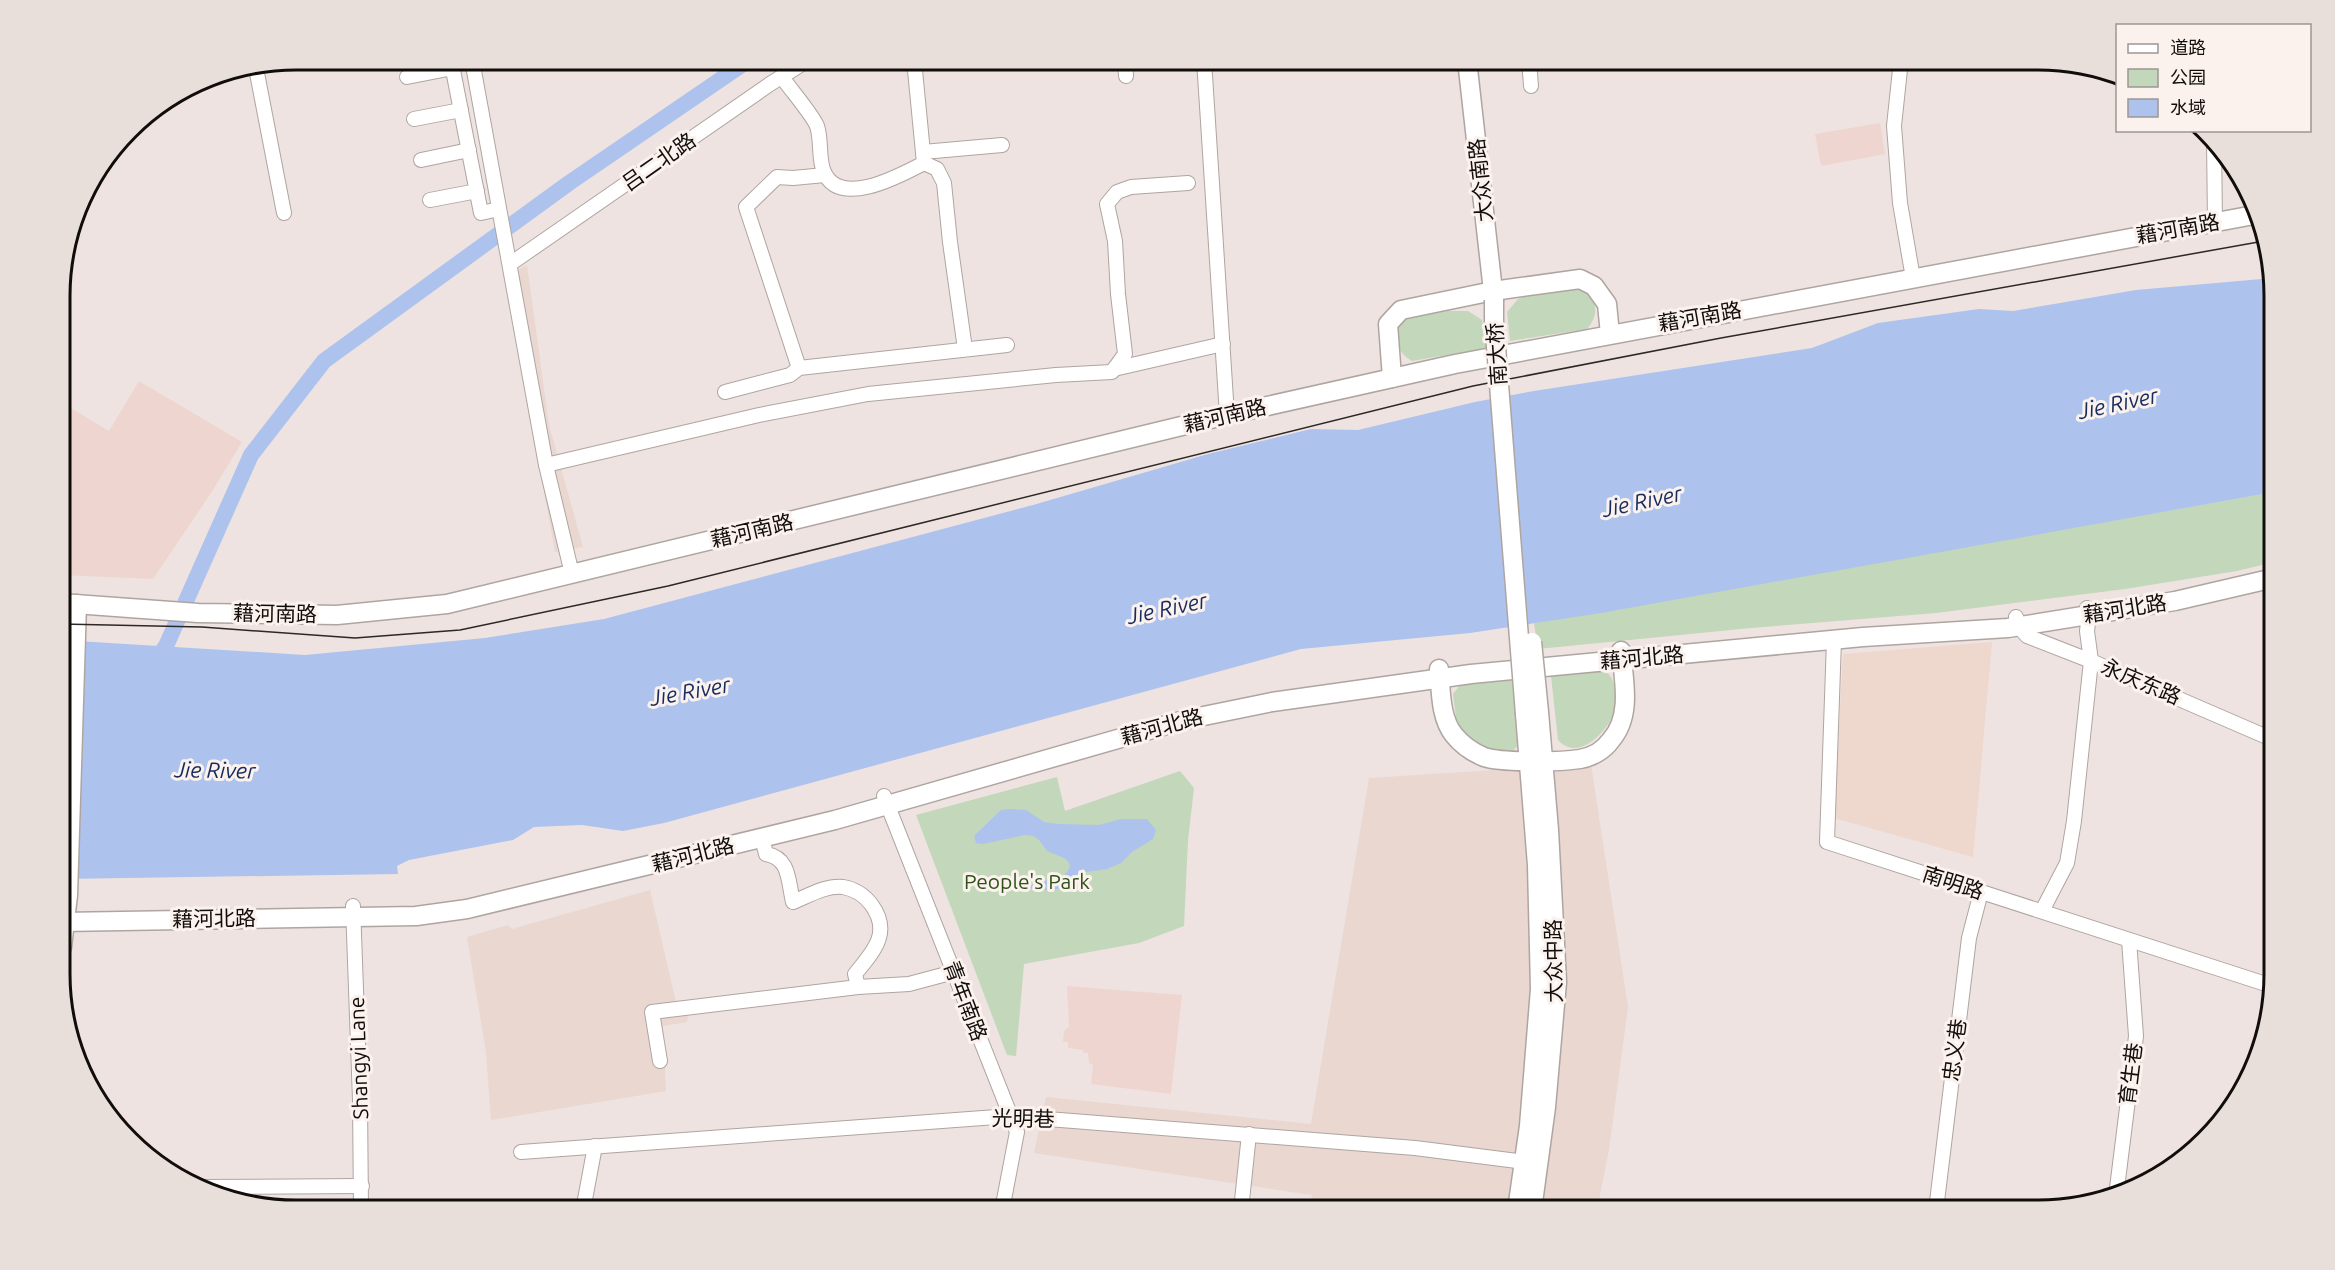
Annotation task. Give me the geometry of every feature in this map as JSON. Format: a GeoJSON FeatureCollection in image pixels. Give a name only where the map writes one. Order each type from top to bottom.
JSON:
{"type":"FeatureCollection","features":[{"type":"Feature","properties":{"kind":"main road","name":"大众南路"},"geometry":{"type":"LineString","coordinates":[[1468,70],[1494,295]]}},
{"type":"Feature","properties":{"kind":"main road","name":"藉河南路"},"geometry":{"type":"LineString","coordinates":[[70,603],[198,613],[337,615],[436,605],[1227,415],[1392,378],[1610,334],[2250,216]]}},
{"type":"Feature","properties":{"kind":"main road"},"geometry":{"type":"LineString","coordinates":[[1392,378],[1388,324],[1401,310],[1580,279],[1594,286],[1607,304],[1610,334]]}},
{"type":"Feature","properties":{"kind":"main road","name":"南大桥"},"geometry":{"type":"LineString","coordinates":[[1494,295],[1494,321],[1532,713]]}},
{"type":"Feature","properties":{"kind":"main road","name":"藉河北路"},"geometry":{"type":"LineString","coordinates":[[70,912],[353,911],[459,901],[886,800],[1184,720],[1272,702],[1440,673],[1834,640],[2017,622],[2088,610],[2264,570]]}},
{"type":"Feature","properties":{"kind":"main road","name":"藉河北路"},"geometry":{"type":"LineString","coordinates":[[2088,610],[2175,601],[2264,580]]}},
{"type":"Feature","properties":{"kind":"main road"},"geometry":{"type":"LineString","coordinates":[[70,607],[76,632],[70,772]]}},
{"type":"Feature","properties":{"kind":"main road","name":"藉河北路"},"geometry":{"type":"LineString","coordinates":[[1622,656],[1862,628],[2017,622]]}},
{"type":"Feature","properties":{"kind":"main road"},"geometry":{"type":"LineString","coordinates":[[1440,673],[1444,715],[1453,734],[1467,748],[1485,757],[1505,760],[1581,759],[1596,754],[1611,740],[1622,722],[1625,701],[1622,656]]}},
{"type":"Feature","properties":{"kind":"main road","name":"大众中路"},"geometry":{"type":"LineString","coordinates":[[1532,713],[1557,982],[1545,1118],[1533,1200]]}},
{"type":"Feature","properties":{"kind":"main road","name":"大众中路"},"geometry":{"type":"LineString","coordinates":[[1519,1200],[1525,1162],[1540,990],[1537,760]]}},
{"type":"Feature","properties":{"kind":"main road","name":"藉河北路"},"geometry":{"type":"LineString","coordinates":[[353,911],[416,916],[467,909],[762,838],[886,800]]}},
{"type":"Feature","properties":{"kind":"street"},"geometry":{"type":"LineString","coordinates":[[407,77],[431,70]]}},
{"type":"Feature","properties":{"kind":"street"},"geometry":{"type":"LineString","coordinates":[[453,70],[481,213],[500,215]]}},
{"type":"Feature","properties":{"kind":"street"},"geometry":{"type":"LineString","coordinates":[[474,70],[546,465],[572,574]]}},
{"type":"Feature","properties":{"kind":"street","name":"吕二北路"},"geometry":{"type":"LineString","coordinates":[[509,260],[793,70]]}},
{"type":"Feature","properties":{"kind":"street"},"geometry":{"type":"LineString","coordinates":[[915,70],[924,157],[937,169],[944,183],[965,349]]}},
{"type":"Feature","properties":{"kind":"street"},"geometry":{"type":"LineString","coordinates":[[1126,70],[1126,76]]}},
{"type":"Feature","properties":{"kind":"street"},"geometry":{"type":"LineString","coordinates":[[1205,70],[1227,415]]}},
{"type":"Feature","properties":{"kind":"street"},"geometry":{"type":"LineString","coordinates":[[1530,70],[1531,86]]}},
{"type":"Feature","properties":{"kind":"street"},"geometry":{"type":"LineString","coordinates":[[1900,70],[1894,126],[1900,203],[1913,278]]}},
{"type":"Feature","properties":{"kind":"street"},"geometry":{"type":"LineString","coordinates":[[257,74],[284,213]]}},
{"type":"Feature","properties":{"kind":"street"},"geometry":{"type":"LineString","coordinates":[[782,77],[816,125],[825,175],[838,187],[855,189],[887,182],[924,157],[1002,145]]}},
{"type":"Feature","properties":{"kind":"street"},"geometry":{"type":"LineString","coordinates":[[414,119],[461,110]]}},
{"type":"Feature","properties":{"kind":"street"},"geometry":{"type":"LineString","coordinates":[[421,160],[469,150]]}},
{"type":"Feature","properties":{"kind":"street"},"geometry":{"type":"LineString","coordinates":[[2214,154],[2215,223]]}},
{"type":"Feature","properties":{"kind":"street"},"geometry":{"type":"LineString","coordinates":[[799,368],[746,207],[777,177],[825,175]]}},
{"type":"Feature","properties":{"kind":"street"},"geometry":{"type":"LineString","coordinates":[[546,465],[759,415],[868,394],[1056,375],[1112,372],[1125,354],[1115,241],[1107,204],[1117,192],[1131,187],[1188,183]]}},
{"type":"Feature","properties":{"kind":"street"},"geometry":{"type":"LineString","coordinates":[[430,200],[477,191]]}},
{"type":"Feature","properties":{"kind":"street"},"geometry":{"type":"LineString","coordinates":[[1114,369],[1223,344]]}},
{"type":"Feature","properties":{"kind":"street"},"geometry":{"type":"LineString","coordinates":[[725,392],[790,375],[799,368],[1006,345]]}},
{"type":"Feature","properties":{"kind":"street"},"geometry":{"type":"LineString","coordinates":[[2042,911],[2067,862],[2074,821],[2091,660],[2087,631],[2088,610]]}},
{"type":"Feature","properties":{"kind":"street","name":"永庆东路"},"geometry":{"type":"LineString","coordinates":[[2017,622],[2027,636],[2091,660],[2264,736]]}},
{"type":"Feature","properties":{"kind":"street","name":"南明路"},"geometry":{"type":"LineString","coordinates":[[1834,640],[1827,842],[2264,983]]}},
{"type":"Feature","properties":{"kind":"street","name":"青年南路"},"geometry":{"type":"LineString","coordinates":[[886,800],[1017,1132],[1004,1200]]}},
{"type":"Feature","properties":{"kind":"street"},"geometry":{"type":"LineString","coordinates":[[762,838],[766,854],[776,855],[784,862],[793,902],[829,888],[842,887],[864,897],[880,917],[881,933],[875,950],[855,974],[858,987]]}},
{"type":"Feature","properties":{"kind":"street","name":"忠义巷"},"geometry":{"type":"LineString","coordinates":[[1937,1200],[1969,938],[1981,892]]}},
{"type":"Feature","properties":{"kind":"street","name":"Shangyi Lane"},"geometry":{"type":"LineString","coordinates":[[353,911],[361,1200]]}},
{"type":"Feature","properties":{"kind":"street","name":"育生巷"},"geometry":{"type":"LineString","coordinates":[[2117,1185],[2136,1036],[2129,940]]}},
{"type":"Feature","properties":{"kind":"street"},"geometry":{"type":"LineString","coordinates":[[660,1061],[651,1012],[858,987],[909,984],[954,972]]}},
{"type":"Feature","properties":{"kind":"street","name":"光明巷"},"geometry":{"type":"LineString","coordinates":[[521,1152],[1010,1116],[1415,1148],[1525,1162]]}},
{"type":"Feature","properties":{"kind":"street"},"geometry":{"type":"LineString","coordinates":[[1241,1200],[1249,1134]]}},
{"type":"Feature","properties":{"kind":"street"},"geometry":{"type":"LineString","coordinates":[[584,1200],[595,1146]]}},
{"type":"Feature","properties":{"kind":"street"},"geometry":{"type":"LineString","coordinates":[[221,1187],[362,1186]]}},
{"type":"Feature","properties":{"kind":"shaded area"},"geometry":{"type":"Polygon","coordinates":[[[1880,123],[1885,154],[1821,166],[1815,134],[1880,123]]]}},
{"type":"Feature","properties":{"kind":"shaded area"},"geometry":{"type":"Polygon","coordinates":[[[527,265],[549,425],[583,547],[555,552],[505,276],[527,265]]]}},
{"type":"Feature","properties":{"kind":"shaded area"},"geometry":{"type":"Polygon","coordinates":[[[139,381],[242,442],[153,579],[70,575],[70,407],[109,431],[139,381]]]}},
{"type":"Feature","properties":{"kind":"shaded area"},"geometry":{"type":"Polygon","coordinates":[[[1992,642],[1973,857],[1834,818],[1843,654],[1992,642]]]}},
{"type":"Feature","properties":{"kind":"shaded area"},"geometry":{"type":"Polygon","coordinates":[[[1591,764],[1628,1007],[1609,1150],[1599,1200],[1311,1200],[1312,1195],[1034,1153],[1046,1097],[1311,1124],[1369,778],[1591,764]]]}},
{"type":"Feature","properties":{"kind":"shaded area"},"geometry":{"type":"Polygon","coordinates":[[[650,890],[676,1002],[690,1001],[687,1022],[663,1026],[666,1091],[491,1120],[486,1052],[467,937],[508,925],[512,929],[650,890]]]}},
{"type":"Feature","properties":{"kind":"shaded area"},"geometry":{"type":"Polygon","coordinates":[[[1067,986],[1182,995],[1171,1094],[1091,1084],[1093,1065],[1089,1063],[1088,1053],[1068,1048],[1068,1042],[1063,1042],[1064,1031],[1069,1027],[1067,986]]]}},
{"type":"Feature","properties":{"kind":"green space"},"geometry":{"type":"Polygon","coordinates":[[[1579,287],[1592,294],[1595,304],[1593,321],[1587,329],[1510,341],[1507,312],[1518,299],[1537,292],[1579,287]]]}},
{"type":"Feature","properties":{"kind":"green space"},"geometry":{"type":"Polygon","coordinates":[[[1447,311],[1468,311],[1482,320],[1488,348],[1412,361],[1401,352],[1396,330],[1406,319],[1447,311]]]}},
{"type":"Feature","properties":{"kind":"green space"},"geometry":{"type":"Polygon","coordinates":[[[2264,494],[2264,564],[2237,571],[2125,589],[1936,613],[1538,649],[1534,623],[2264,494]]]}},
{"type":"Feature","properties":{"kind":"green space"},"geometry":{"type":"Polygon","coordinates":[[[1604,671],[1614,683],[1616,696],[1614,713],[1610,721],[1605,729],[1590,742],[1574,748],[1566,746],[1558,740],[1551,676],[1604,671]]]}},
{"type":"Feature","properties":{"kind":"green space"},"geometry":{"type":"Polygon","coordinates":[[[1513,680],[1519,744],[1506,756],[1473,744],[1457,726],[1453,694],[1460,685],[1513,680]]]}},
{"type":"Feature","properties":{"kind":"green space","name":"People's Park"},"geometry":{"type":"Polygon","coordinates":[[[1180,771],[1194,788],[1188,840],[1184,926],[1139,943],[1024,964],[1016,1056],[1007,1055],[916,815],[1057,777],[1065,811],[1180,771]]]}},
{"type":"Feature","properties":{"kind":"water","name":"Jie River"},"geometry":{"type":"Polygon","coordinates":[[[2264,279],[2264,494],[1601,613],[1470,633],[1301,649],[664,823],[623,831],[582,825],[534,827],[513,840],[409,860],[397,866],[398,874],[70,879],[70,641],[305,655],[485,638],[604,619],[1033,505],[1208,454],[1311,429],[1358,430],[1475,402],[1534,391],[1812,348],[1878,323],[1979,309],[2013,311],[2136,290],[2264,279]]]}},
{"type":"Feature","properties":{"kind":"water"},"geometry":{"type":"Polygon","coordinates":[[[1001,810],[1026,810],[1044,822],[1059,824],[1099,825],[1121,819],[1147,819],[1156,830],[1153,839],[1132,852],[1121,863],[1107,869],[1086,872],[1069,888],[1035,891],[1029,887],[1059,878],[1068,871],[1070,865],[1066,859],[1047,851],[1033,836],[1025,835],[983,844],[976,843],[974,836],[1001,810]]]}},
{"type":"Feature","properties":{"kind":"waterway"},"geometry":{"type":"LineString","coordinates":[[154,662],[166,646],[251,455],[324,361],[569,183],[734,70]]}},
{"type":"Feature","properties":{"kind":"tram line"},"geometry":{"type":"LineString","coordinates":[[70,624],[202,627],[355,638],[460,630],[668,586],[1473,386],[1721,338],[2258,242]]}}]}
